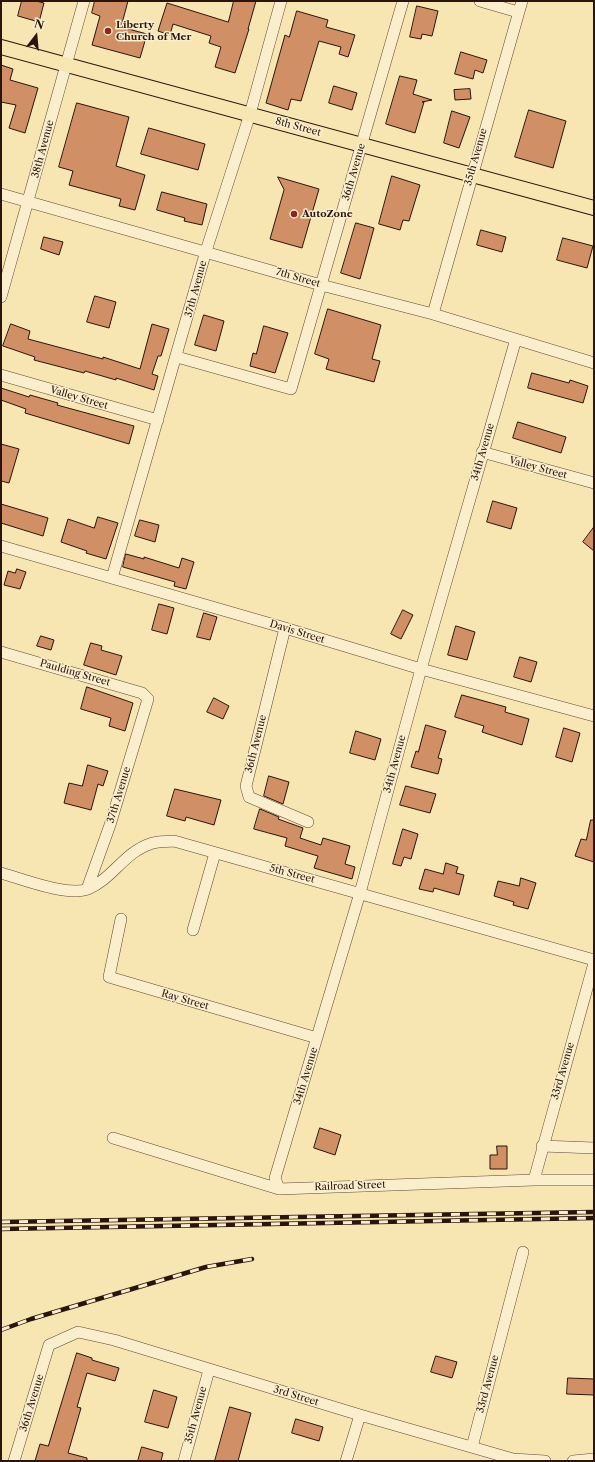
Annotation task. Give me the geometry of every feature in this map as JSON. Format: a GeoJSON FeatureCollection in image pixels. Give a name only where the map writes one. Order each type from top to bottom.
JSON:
{"type":"FeatureCollection","features":[{"type":"Feature","properties":{"kind":"main road","name":"8th Street"},"geometry":{"type":"LineString","coordinates":[[1,47],[594,208]]}},
{"type":"Feature","properties":{"kind":"street","name":"38th Avenue"},"geometry":{"type":"LineString","coordinates":[[1,297],[84,1]]}},
{"type":"Feature","properties":{"kind":"street","name":"37th Avenue"},"geometry":{"type":"LineString","coordinates":[[112,578],[177,357],[206,251],[250,114],[281,1]]}},
{"type":"Feature","properties":{"kind":"street","name":"36th Avenue"},"geometry":{"type":"LineString","coordinates":[[177,357],[291,389],[403,1]]}},
{"type":"Feature","properties":{"kind":"street"},"geometry":{"type":"LineString","coordinates":[[480,1],[518,12]]}},
{"type":"Feature","properties":{"kind":"street","name":"35th Avenue"},"geometry":{"type":"LineString","coordinates":[[433,314],[471,174],[522,1]]}},
{"type":"Feature","properties":{"kind":"street","name":"7th Street"},"geometry":{"type":"LineString","coordinates":[[1,194],[206,251],[321,285],[433,314],[594,363]]}},
{"type":"Feature","properties":{"kind":"street","name":"34th Avenue"},"geometry":{"type":"LineString","coordinates":[[279,1189],[275,1178],[360,893],[482,452],[516,339]]}},
{"type":"Feature","properties":{"kind":"street","name":"Valley Street"},"geometry":{"type":"LineString","coordinates":[[1,375],[158,420]]}},
{"type":"Feature","properties":{"kind":"street","name":"Valley Street"},"geometry":{"type":"LineString","coordinates":[[482,452],[594,483]]}},
{"type":"Feature","properties":{"kind":"street","name":"Davis Street"},"geometry":{"type":"LineString","coordinates":[[1,546],[421,669],[594,716]]}},
{"type":"Feature","properties":{"kind":"street","name":"36th Avenue"},"geometry":{"type":"LineString","coordinates":[[285,628],[246,786],[249,797],[308,822]]}},
{"type":"Feature","properties":{"kind":"street","name":"Paulding Street"},"geometry":{"type":"LineString","coordinates":[[1,652],[142,693],[148,699]]}},
{"type":"Feature","properties":{"kind":"street","name":"37th Avenue"},"geometry":{"type":"LineString","coordinates":[[87,890],[110,825],[148,699]]}},
{"type":"Feature","properties":{"kind":"street","name":"5th Street"},"geometry":{"type":"LineString","coordinates":[[1,873],[59,890],[87,890],[105,880],[132,853],[150,844],[174,841],[360,893],[594,962]]}},
{"type":"Feature","properties":{"kind":"street"},"geometry":{"type":"LineString","coordinates":[[193,930],[215,853]]}},
{"type":"Feature","properties":{"kind":"street","name":"Ray Street"},"geometry":{"type":"LineString","coordinates":[[121,919],[109,977],[317,1038]]}},
{"type":"Feature","properties":{"kind":"street","name":"33rd Avenue"},"geometry":{"type":"LineString","coordinates":[[534,1180],[542,1146],[594,962]]}},
{"type":"Feature","properties":{"kind":"street","name":"Railroad Street"},"geometry":{"type":"LineString","coordinates":[[113,1138],[279,1189],[534,1180],[594,1180]]}},
{"type":"Feature","properties":{"kind":"street"},"geometry":{"type":"LineString","coordinates":[[542,1146],[594,1148]]}},
{"type":"Feature","properties":{"kind":"street","name":"33rd Avenue"},"geometry":{"type":"LineString","coordinates":[[472,1447],[523,1252]]}},
{"type":"Feature","properties":{"kind":"street","name":"3rd Street"},"geometry":{"type":"LineString","coordinates":[[50,1345],[78,1332],[114,1340],[209,1370],[513,1460],[545,1461]]}},
{"type":"Feature","properties":{"kind":"street","name":"36th Avenue"},"geometry":{"type":"LineString","coordinates":[[14,1461],[50,1345]]}},
{"type":"Feature","properties":{"kind":"street","name":"35th Avenue"},"geometry":{"type":"LineString","coordinates":[[184,1461],[209,1370]]}},
{"type":"Feature","properties":{"kind":"street"},"geometry":{"type":"LineString","coordinates":[[346,1461],[360,1415]]}},
{"type":"Feature","properties":{"kind":"street"},"geometry":{"type":"LineString","coordinates":[[573,1461],[594,1459]]}},
{"type":"Feature","properties":{"kind":"building"},"geometry":{"type":"Polygon","coordinates":[[[22,1],[36,1],[44,3],[39,22],[18,16],[22,1]]]}},
{"type":"Feature","properties":{"kind":"building","name":"Liberty Church of Mer"},"geometry":{"type":"Polygon","coordinates":[[[95,1],[128,1],[121,27],[147,34],[140,58],[92,45],[100,16],[92,13],[95,1]]]}},
{"type":"Feature","properties":{"kind":"building"},"geometry":{"type":"Polygon","coordinates":[[[234,1],[256,1],[235,73],[215,67],[221,47],[209,43],[211,36],[173,24],[170,35],[158,31],[167,3],[228,22],[234,1]]]}},
{"type":"Feature","properties":{"kind":"building"},"geometry":{"type":"Polygon","coordinates":[[[417,6],[438,11],[432,36],[422,34],[421,39],[410,37],[417,6]]]}},
{"type":"Feature","properties":{"kind":"building"},"geometry":{"type":"Polygon","coordinates":[[[297,11],[328,20],[326,27],[355,35],[348,57],[339,54],[341,47],[319,41],[301,101],[291,99],[288,110],[266,103],[285,35],[289,37],[297,11]]]}},
{"type":"Feature","properties":{"kind":"building"},"geometry":{"type":"Polygon","coordinates":[[[461,52],[487,60],[483,73],[475,70],[473,79],[455,74],[461,52]]]}},
{"type":"Feature","properties":{"kind":"building"},"geometry":{"type":"Polygon","coordinates":[[[1,65],[13,69],[10,80],[38,88],[25,133],[9,128],[16,105],[1,102],[1,65]]]}},
{"type":"Feature","properties":{"kind":"building"},"geometry":{"type":"Polygon","coordinates":[[[400,76],[417,80],[413,94],[432,100],[422,102],[424,102],[415,133],[386,124],[400,76]]]}},
{"type":"Feature","properties":{"kind":"building"},"geometry":{"type":"Polygon","coordinates":[[[334,86],[357,93],[352,110],[329,103],[334,86]]]}},
{"type":"Feature","properties":{"kind":"building"},"geometry":{"type":"Polygon","coordinates":[[[470,89],[471,99],[455,100],[454,90],[470,89]]]}},
{"type":"Feature","properties":{"kind":"building"},"geometry":{"type":"Polygon","coordinates":[[[77,103],[129,117],[116,166],[145,175],[135,210],[119,206],[121,199],[69,185],[73,171],[59,167],[77,103]]]}},
{"type":"Feature","properties":{"kind":"building"},"geometry":{"type":"Polygon","coordinates":[[[529,110],[566,121],[553,168],[515,157],[529,110]]]}},
{"type":"Feature","properties":{"kind":"building"},"geometry":{"type":"Polygon","coordinates":[[[452,111],[470,117],[459,148],[444,143],[452,111]]]}},
{"type":"Feature","properties":{"kind":"building"},"geometry":{"type":"Polygon","coordinates":[[[149,128],[205,144],[198,170],[141,154],[149,128]]]}},
{"type":"Feature","properties":{"kind":"building"},"geometry":{"type":"Polygon","coordinates":[[[392,176],[420,185],[409,221],[403,220],[400,230],[379,224],[392,176]]]}},
{"type":"Feature","properties":{"kind":"building","name":"AutoZone"},"geometry":{"type":"Polygon","coordinates":[[[278,177],[319,189],[302,248],[270,239],[284,190],[278,177]]]}},
{"type":"Feature","properties":{"kind":"building"},"geometry":{"type":"Polygon","coordinates":[[[162,192],[207,204],[202,225],[184,221],[185,218],[157,210],[162,192]]]}},
{"type":"Feature","properties":{"kind":"building"},"geometry":{"type":"Polygon","coordinates":[[[356,223],[374,228],[360,279],[341,273],[356,223]]]}},
{"type":"Feature","properties":{"kind":"building"},"geometry":{"type":"Polygon","coordinates":[[[481,230],[506,237],[502,252],[477,245],[481,230]]]}},
{"type":"Feature","properties":{"kind":"building"},"geometry":{"type":"Polygon","coordinates":[[[44,237],[63,242],[59,255],[41,249],[44,237]]]}},
{"type":"Feature","properties":{"kind":"building"},"geometry":{"type":"Polygon","coordinates":[[[563,238],[593,246],[587,268],[557,260],[563,238]]]}},
{"type":"Feature","properties":{"kind":"building"},"geometry":{"type":"Polygon","coordinates":[[[95,296],[116,302],[109,328],[87,322],[95,296]]]}},
{"type":"Feature","properties":{"kind":"building"},"geometry":{"type":"Polygon","coordinates":[[[328,309],[381,325],[372,359],[380,361],[374,382],[326,369],[329,359],[315,354],[328,309]]]}},
{"type":"Feature","properties":{"kind":"building"},"geometry":{"type":"Polygon","coordinates":[[[204,315],[224,321],[216,351],[195,345],[204,315]]]}},
{"type":"Feature","properties":{"kind":"building"},"geometry":{"type":"Polygon","coordinates":[[[11,324],[30,331],[28,339],[103,359],[103,357],[140,369],[152,324],[169,329],[161,356],[158,356],[152,374],[158,376],[154,390],[116,378],[116,380],[85,371],[84,373],[34,360],[35,357],[3,346],[11,324]]]}},
{"type":"Feature","properties":{"kind":"building"},"geometry":{"type":"Polygon","coordinates":[[[264,326],[288,333],[275,373],[250,366],[253,353],[256,354],[264,326]]]}},
{"type":"Feature","properties":{"kind":"building"},"geometry":{"type":"Polygon","coordinates":[[[532,373],[569,383],[570,380],[588,386],[583,403],[528,388],[532,373]]]}},
{"type":"Feature","properties":{"kind":"building"},"geometry":{"type":"Polygon","coordinates":[[[1,388],[29,397],[30,395],[58,403],[57,405],[134,426],[129,444],[25,413],[26,409],[1,400],[1,388]]]}},
{"type":"Feature","properties":{"kind":"building"},"geometry":{"type":"Polygon","coordinates":[[[518,422],[566,437],[561,453],[513,438],[518,422]]]}},
{"type":"Feature","properties":{"kind":"building"},"geometry":{"type":"Polygon","coordinates":[[[1,444],[19,449],[9,483],[1,481],[1,444]]]}},
{"type":"Feature","properties":{"kind":"building"},"geometry":{"type":"Polygon","coordinates":[[[493,501],[517,508],[511,529],[487,522],[493,501]]]}},
{"type":"Feature","properties":{"kind":"building"},"geometry":{"type":"Polygon","coordinates":[[[1,504],[48,518],[43,536],[1,523],[1,504]]]}},
{"type":"Feature","properties":{"kind":"building"},"geometry":{"type":"Polygon","coordinates":[[[98,517],[118,523],[106,559],[86,553],[87,551],[61,542],[68,519],[94,528],[98,517]]]}},
{"type":"Feature","properties":{"kind":"building"},"geometry":{"type":"Polygon","coordinates":[[[140,520],[159,525],[155,542],[135,536],[140,520]]]}},
{"type":"Feature","properties":{"kind":"building"},"geometry":{"type":"Polygon","coordinates":[[[594,527],[594,551],[583,542],[594,527]]]}},
{"type":"Feature","properties":{"kind":"building"},"geometry":{"type":"Polygon","coordinates":[[[126,554],[144,559],[144,557],[179,568],[182,558],[194,562],[186,589],[174,586],[175,582],[123,567],[126,554]]]}},
{"type":"Feature","properties":{"kind":"building"},"geometry":{"type":"Polygon","coordinates":[[[17,569],[26,572],[20,589],[4,585],[8,571],[15,573],[17,569]]]}},
{"type":"Feature","properties":{"kind":"building"},"geometry":{"type":"Polygon","coordinates":[[[159,604],[174,608],[167,634],[152,630],[159,604]]]}},
{"type":"Feature","properties":{"kind":"building"},"geometry":{"type":"Polygon","coordinates":[[[403,610],[413,615],[401,639],[391,634],[403,610]]]}},
{"type":"Feature","properties":{"kind":"building"},"geometry":{"type":"Polygon","coordinates":[[[204,613],[217,617],[210,640],[197,637],[204,613]]]}},
{"type":"Feature","properties":{"kind":"building"},"geometry":{"type":"Polygon","coordinates":[[[456,626],[475,632],[467,660],[448,655],[456,626]]]}},
{"type":"Feature","properties":{"kind":"building"},"geometry":{"type":"Polygon","coordinates":[[[41,636],[54,640],[51,650],[37,646],[41,636]]]}},
{"type":"Feature","properties":{"kind":"building"},"geometry":{"type":"Polygon","coordinates":[[[91,643],[102,646],[101,650],[122,656],[116,675],[84,665],[91,643]]]}},
{"type":"Feature","properties":{"kind":"building"},"geometry":{"type":"Polygon","coordinates":[[[520,657],[537,662],[531,682],[514,677],[520,657]]]}},
{"type":"Feature","properties":{"kind":"building"},"geometry":{"type":"Polygon","coordinates":[[[87,687],[133,703],[125,731],[109,726],[111,718],[81,709],[87,687]]]}},
{"type":"Feature","properties":{"kind":"building"},"geometry":{"type":"Polygon","coordinates":[[[462,695],[506,707],[505,712],[529,719],[522,745],[482,732],[484,726],[455,717],[462,695]]]}},
{"type":"Feature","properties":{"kind":"building"},"geometry":{"type":"Polygon","coordinates":[[[214,698],[229,706],[223,719],[207,712],[214,698]]]}},
{"type":"Feature","properties":{"kind":"building"},"geometry":{"type":"Polygon","coordinates":[[[426,725],[446,731],[438,758],[442,759],[438,774],[411,767],[416,751],[418,752],[426,725]]]}},
{"type":"Feature","properties":{"kind":"building"},"geometry":{"type":"Polygon","coordinates":[[[564,728],[580,733],[572,762],[556,757],[564,728]]]}},
{"type":"Feature","properties":{"kind":"building"},"geometry":{"type":"Polygon","coordinates":[[[356,731],[381,739],[375,760],[350,753],[356,731]]]}},
{"type":"Feature","properties":{"kind":"building"},"geometry":{"type":"Polygon","coordinates":[[[88,765],[108,771],[103,786],[98,784],[91,810],[64,803],[69,783],[82,786],[88,765]]]}},
{"type":"Feature","properties":{"kind":"building"},"geometry":{"type":"Polygon","coordinates":[[[269,776],[289,782],[283,804],[264,796],[269,776]]]}},
{"type":"Feature","properties":{"kind":"building"},"geometry":{"type":"Polygon","coordinates":[[[406,786],[436,794],[430,813],[400,805],[406,786]]]}},
{"type":"Feature","properties":{"kind":"building"},"geometry":{"type":"Polygon","coordinates":[[[175,789],[221,800],[214,825],[186,817],[185,821],[167,816],[175,789]]]}},
{"type":"Feature","properties":{"kind":"building"},"geometry":{"type":"Polygon","coordinates":[[[260,809],[279,817],[278,819],[303,828],[300,838],[321,845],[323,838],[350,846],[345,864],[355,867],[352,879],[314,868],[318,856],[285,846],[287,838],[254,829],[260,809]]]}},
{"type":"Feature","properties":{"kind":"building"},"geometry":{"type":"Polygon","coordinates":[[[591,820],[594,820],[594,862],[575,856],[581,839],[586,840],[591,820]]]}},
{"type":"Feature","properties":{"kind":"building"},"geometry":{"type":"Polygon","coordinates":[[[403,829],[418,834],[411,859],[404,857],[401,866],[393,864],[403,829]]]}},
{"type":"Feature","properties":{"kind":"building"},"geometry":{"type":"Polygon","coordinates":[[[446,863],[458,867],[456,873],[464,875],[459,895],[434,888],[433,892],[419,889],[425,869],[443,874],[446,863]]]}},
{"type":"Feature","properties":{"kind":"building"},"geometry":{"type":"Polygon","coordinates":[[[521,878],[536,883],[528,909],[513,905],[514,902],[494,896],[498,881],[519,886],[521,878]]]}},
{"type":"Feature","properties":{"kind":"building"},"geometry":{"type":"Polygon","coordinates":[[[320,1128],[341,1135],[335,1155],[314,1148],[320,1128]]]}},
{"type":"Feature","properties":{"kind":"building"},"geometry":{"type":"Polygon","coordinates":[[[497,1146],[507,1146],[507,1169],[490,1169],[490,1155],[497,1155],[497,1146]]]}},
{"type":"Feature","properties":{"kind":"building"},"geometry":{"type":"Polygon","coordinates":[[[77,1353],[92,1358],[92,1360],[119,1368],[115,1381],[87,1373],[77,1407],[81,1408],[68,1453],[87,1458],[87,1461],[35,1461],[40,1444],[48,1446],[77,1353]]]}},
{"type":"Feature","properties":{"kind":"building"},"geometry":{"type":"Polygon","coordinates":[[[436,1356],[457,1362],[452,1378],[431,1372],[436,1356]]]}},
{"type":"Feature","properties":{"kind":"building"},"geometry":{"type":"Polygon","coordinates":[[[568,1378],[594,1379],[594,1395],[567,1394],[568,1378]]]}},
{"type":"Feature","properties":{"kind":"building"},"geometry":{"type":"Polygon","coordinates":[[[154,1390],[177,1397],[168,1428],[145,1422],[154,1390]]]}},
{"type":"Feature","properties":{"kind":"building"},"geometry":{"type":"Polygon","coordinates":[[[230,1407],[251,1413],[238,1461],[215,1461],[230,1407]]]}},
{"type":"Feature","properties":{"kind":"building"},"geometry":{"type":"Polygon","coordinates":[[[296,1419],[323,1427],[319,1441],[292,1433],[296,1419]]]}},
{"type":"Feature","properties":{"kind":"building"},"geometry":{"type":"Polygon","coordinates":[[[142,1447],[163,1453],[161,1461],[138,1461],[142,1447]]]}},
{"type":"Feature","properties":{"kind":"railway"},"geometry":{"type":"LineString","coordinates":[[1,1222],[594,1212]]}},
{"type":"Feature","properties":{"kind":"railway"},"geometry":{"type":"LineString","coordinates":[[1,1229],[594,1218]]}},
{"type":"Feature","properties":{"kind":"railway"},"geometry":{"type":"LineString","coordinates":[[1,1330],[31,1319],[206,1267],[252,1259]]}},
{"type":"Feature","properties":{"kind":"place","name":"Liberty Church of Mer"},"geometry":{"type":"Point","coordinates":[108,31]}},
{"type":"Feature","properties":{"kind":"place","name":"AutoZone"},"geometry":{"type":"Point","coordinates":[294,214]}}]}
